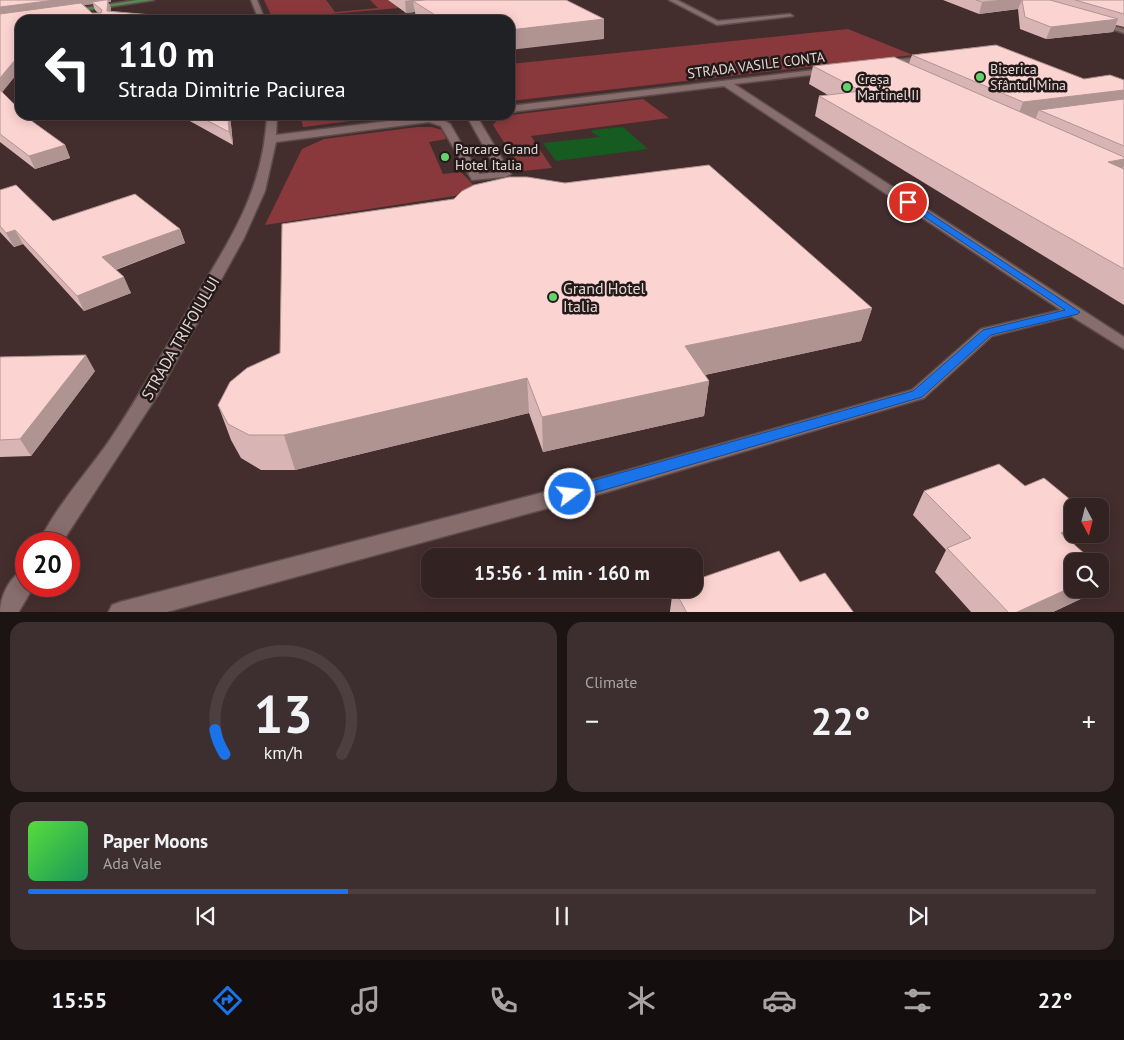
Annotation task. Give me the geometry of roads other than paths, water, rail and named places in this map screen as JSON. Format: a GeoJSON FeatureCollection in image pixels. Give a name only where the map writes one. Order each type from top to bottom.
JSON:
{"type":"FeatureCollection","features":[{"type":"Feature","properties":{"kind":"main road"},"geometry":{"type":"LineString","coordinates":[[58,12],[151,0]]}},
{"type":"Feature","properties":{"kind":"street"},"geometry":{"type":"LineString","coordinates":[[254,0],[260,15]]}},
{"type":"Feature","properties":{"kind":"street"},"geometry":{"type":"LineString","coordinates":[[672,0],[716,23],[790,16]]}},
{"type":"Feature","properties":{"kind":"street"},"geometry":{"type":"LineString","coordinates":[[86,8],[95,15]]}},
{"type":"Feature","properties":{"kind":"street"},"geometry":{"type":"LineString","coordinates":[[419,15],[443,13]]}},
{"type":"Feature","properties":{"kind":"street"},"geometry":{"type":"LineString","coordinates":[[1088,21],[1124,31]]}},
{"type":"Feature","properties":{"kind":"street"},"geometry":{"type":"LineString","coordinates":[[893,71],[878,64],[942,56]]}},
{"type":"Feature","properties":{"kind":"street","name":"STRADA VASILE CONTA"},"geometry":{"type":"LineString","coordinates":[[515,107],[840,69]]}},
{"type":"Feature","properties":{"kind":"street"},"geometry":{"type":"LineString","coordinates":[[726,83],[1124,344]]}},
{"type":"Feature","properties":{"kind":"street","name":"STRADA TRIFOIULUI"},"geometry":{"type":"LineString","coordinates":[[57,532],[148,396],[240,234],[264,180],[272,139],[272,120]]}},
{"type":"Feature","properties":{"kind":"street"},"geometry":{"type":"LineString","coordinates":[[272,139],[420,120]]}},
{"type":"Feature","properties":{"kind":"street"},"geometry":{"type":"LineString","coordinates":[[431,120],[445,124],[476,178],[506,174],[474,120]]}},
{"type":"Feature","properties":{"kind":"street"},"geometry":{"type":"LineString","coordinates":[[120,612],[607,484],[918,394],[987,332],[1074,312]]}},
{"type":"Feature","properties":{"kind":"street"},"geometry":{"type":"LineString","coordinates":[[4,612],[15,596]]}},
{"type":"Feature","properties":{"kind":"place","name":"Biserica Sfântul Mina"},"geometry":{"type":"Point","coordinates":[980,77]}},
{"type":"Feature","properties":{"kind":"place","name":"Creșa Martinel II"},"geometry":{"type":"Point","coordinates":[847,87]}},
{"type":"Feature","properties":{"kind":"place","name":"Parcare Grand Hotel Italia"},"geometry":{"type":"Point","coordinates":[445,157]}},
{"type":"Feature","properties":{"kind":"place","name":"Grand Hotel Italia"},"geometry":{"type":"Point","coordinates":[553,297]}}]}
